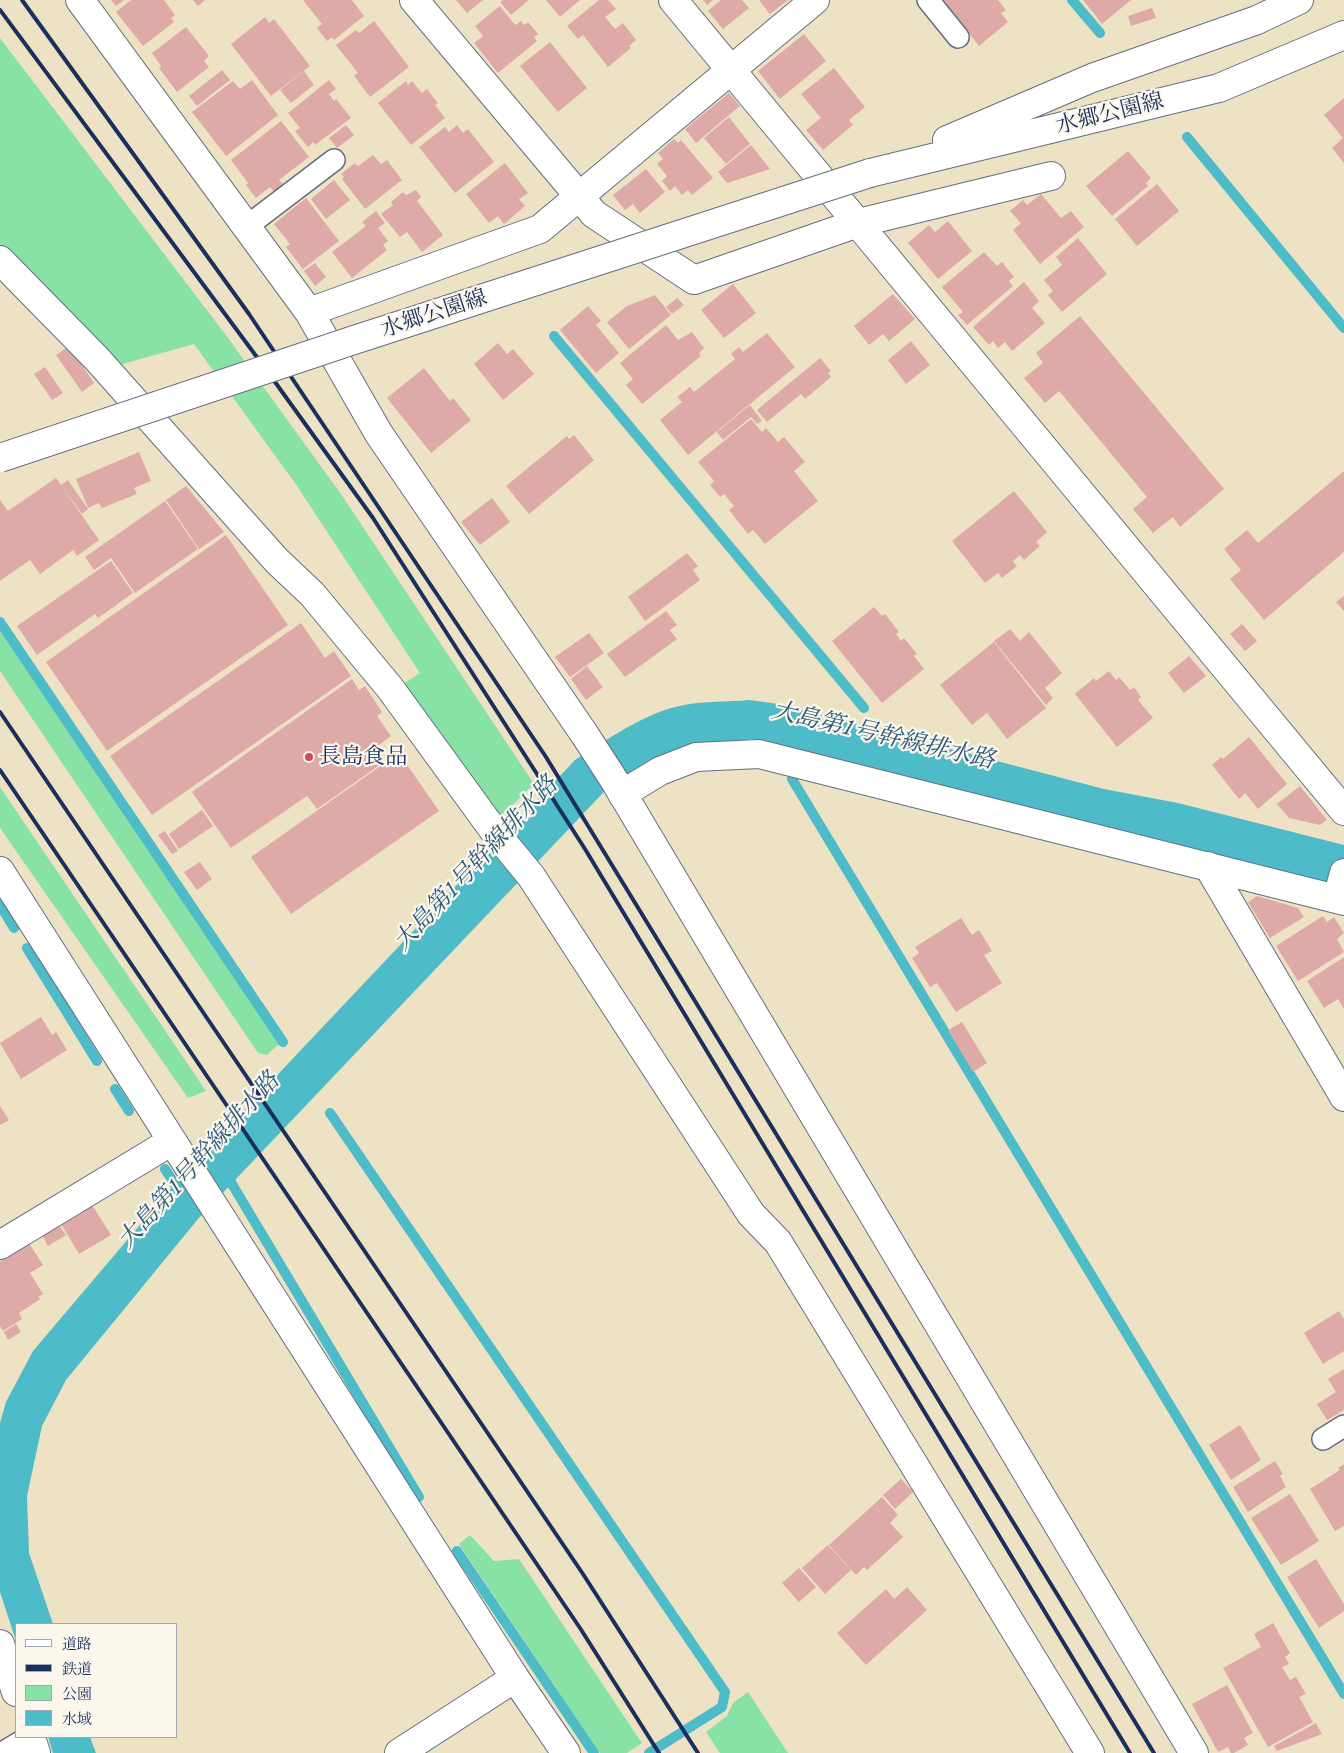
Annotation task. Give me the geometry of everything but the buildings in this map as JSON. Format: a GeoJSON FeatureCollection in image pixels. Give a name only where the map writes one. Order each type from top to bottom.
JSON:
{"type":"FeatureCollection","features":[{"type":"Feature","properties":{"kind":"street"},"geometry":{"type":"LineString","coordinates":[[80,0],[309,312],[379,434],[585,735],[1194,1753]]}},
{"type":"Feature","properties":{"kind":"street"},"geometry":{"type":"LineString","coordinates":[[414,0],[594,214],[694,280],[858,224],[1051,176]]}},
{"type":"Feature","properties":{"kind":"street"},"geometry":{"type":"LineString","coordinates":[[673,0],[1344,811]]}},
{"type":"Feature","properties":{"kind":"street"},"geometry":{"type":"LineString","coordinates":[[309,312],[540,229],[815,0]]}},
{"type":"Feature","properties":{"kind":"street","name":"水郷公園線"},"geometry":{"type":"LineString","coordinates":[[870,173],[1092,78],[1257,20],[1299,0]]}},
{"type":"Feature","properties":{"kind":"street","name":"水郷公園線"},"geometry":{"type":"LineString","coordinates":[[0,458],[354,340],[870,173],[1219,88],[1344,35]]}},
{"type":"Feature","properties":{"kind":"street"},"geometry":{"type":"LineString","coordinates":[[0,260],[97,359],[277,561],[312,594],[390,688],[494,831],[531,876],[750,1214],[778,1242],[1090,1753]]}},
{"type":"Feature","properties":{"kind":"street"},"geometry":{"type":"LineString","coordinates":[[619,789],[696,757],[759,754],[1208,866],[1341,891]]}},
{"type":"Feature","properties":{"kind":"street"},"geometry":{"type":"LineString","coordinates":[[1208,866],[1344,1096]]}},
{"type":"Feature","properties":{"kind":"street"},"geometry":{"type":"LineString","coordinates":[[0,871],[217,1208],[515,1678],[566,1753]]}},
{"type":"Feature","properties":{"kind":"street"},"geometry":{"type":"LineString","coordinates":[[0,1245],[179,1151]]}},
{"type":"Feature","properties":{"kind":"street"},"geometry":{"type":"LineString","coordinates":[[0,1644],[15,1689]]}},
{"type":"Feature","properties":{"kind":"street"},"geometry":{"type":"LineString","coordinates":[[399,1753],[515,1678]]}},
{"type":"Feature","properties":{"kind":"street"},"geometry":{"type":"LineString","coordinates":[[30,1738],[36,1753]]}},
{"type":"Feature","properties":{"kind":"lane"},"geometry":{"type":"LineString","coordinates":[[928,0],[958,37]]}},
{"type":"Feature","properties":{"kind":"lane"},"geometry":{"type":"LineString","coordinates":[[246,227],[334,160]]}},
{"type":"Feature","properties":{"kind":"lane"},"geometry":{"type":"LineString","coordinates":[[1323,1439],[1344,1426]]}},
{"type":"Feature","properties":{"kind":"lane"},"geometry":{"type":"LineString","coordinates":[[0,1749],[2,1753],[28,1738]]}},
{"type":"Feature","properties":{"kind":"green space"},"geometry":{"type":"Polygon","coordinates":[[[0,38],[225,334],[341,494],[534,784],[499,818],[397,688],[420,673],[295,483],[194,344],[119,365],[0,249],[0,38]]]}},
{"type":"Feature","properties":{"kind":"green space"},"geometry":{"type":"Polygon","coordinates":[[[0,631],[280,1043],[267,1055],[258,1053],[0,671],[0,631]]]}},
{"type":"Feature","properties":{"kind":"green space"},"geometry":{"type":"Polygon","coordinates":[[[0,787],[206,1091],[188,1098],[0,828],[0,787]]]}},
{"type":"Feature","properties":{"kind":"green space"},"geometry":{"type":"Polygon","coordinates":[[[470,1535],[494,1561],[519,1559],[642,1743],[627,1753],[600,1753],[459,1544],[470,1535]]]}},
{"type":"Feature","properties":{"kind":"green space"},"geometry":{"type":"Polygon","coordinates":[[[748,1692],[788,1753],[720,1753],[706,1732],[727,1716],[733,1703],[748,1692]]]}},
{"type":"Feature","properties":{"kind":"water","name":"大島第1号幹線排水路"},"geometry":{"type":"Polygon","coordinates":[[[749,700],[779,704],[1104,789],[1178,803],[1344,845],[1344,886],[1130,835],[752,739],[700,746],[626,781],[620,775],[198,1219],[66,1380],[42,1426],[27,1496],[29,1553],[53,1623],[15,1623],[15,1638],[0,1592],[0,1423],[6,1402],[33,1351],[179,1179],[575,760],[628,727],[656,713],[670,708],[700,703],[749,700]]]}},
{"type":"Feature","properties":{"kind":"water"},"geometry":{"type":"Polygon","coordinates":[[[48,1738],[90,1738],[96,1753],[53,1753],[48,1738]]]}},
{"type":"Feature","properties":{"kind":"waterway"},"geometry":{"type":"LineString","coordinates":[[1072,0],[1100,33]]}},
{"type":"Feature","properties":{"kind":"waterway"},"geometry":{"type":"LineString","coordinates":[[1187,137],[1344,328]]}},
{"type":"Feature","properties":{"kind":"waterway","name":"大島第1号幹線排水路"},"geometry":{"type":"LineString","coordinates":[[554,336],[864,708]]}},
{"type":"Feature","properties":{"kind":"waterway"},"geometry":{"type":"LineString","coordinates":[[0,622],[283,1042]]}},
{"type":"Feature","properties":{"kind":"waterway"},"geometry":{"type":"LineString","coordinates":[[792,779],[1344,1694]]}},
{"type":"Feature","properties":{"kind":"waterway"},"geometry":{"type":"LineString","coordinates":[[0,905],[14,928]]}},
{"type":"Feature","properties":{"kind":"waterway"},"geometry":{"type":"LineString","coordinates":[[27,948],[97,1061]]}},
{"type":"Feature","properties":{"kind":"waterway"},"geometry":{"type":"LineString","coordinates":[[115,1089],[129,1111]]}},
{"type":"Feature","properties":{"kind":"waterway"},"geometry":{"type":"LineString","coordinates":[[330,1113],[725,1692],[722,1707],[649,1753]]}},
{"type":"Feature","properties":{"kind":"waterway","name":"大島第1号幹線排水路"},"geometry":{"type":"LineString","coordinates":[[165,1169],[182,1195]]}},
{"type":"Feature","properties":{"kind":"waterway"},"geometry":{"type":"LineString","coordinates":[[226,1174],[419,1497]]}},
{"type":"Feature","properties":{"kind":"waterway"},"geometry":{"type":"LineString","coordinates":[[457,1551],[594,1753]]}},
{"type":"Feature","properties":{"kind":"railway"},"geometry":{"type":"LineString","coordinates":[[22,0],[249,314],[546,757],[1154,1753]]}},
{"type":"Feature","properties":{"kind":"railway"},"geometry":{"type":"LineString","coordinates":[[0,10],[262,364],[373,518],[585,849],[1130,1753]]}},
{"type":"Feature","properties":{"kind":"railway"},"geometry":{"type":"LineString","coordinates":[[0,712],[583,1574],[698,1753]]}},
{"type":"Feature","properties":{"kind":"railway"},"geometry":{"type":"LineString","coordinates":[[0,770],[580,1628],[659,1753]]}},
{"type":"Feature","properties":{"kind":"place","name":"長島食品"},"geometry":{"type":"Point","coordinates":[309,757]}}]}
